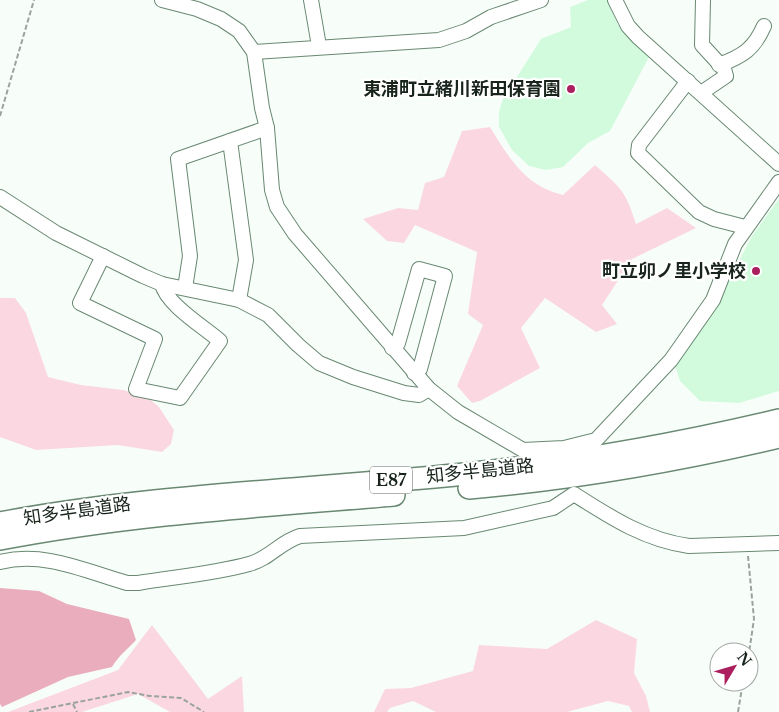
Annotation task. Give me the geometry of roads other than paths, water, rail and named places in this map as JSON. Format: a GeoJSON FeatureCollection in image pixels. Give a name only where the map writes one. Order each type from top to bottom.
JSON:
{"type":"FeatureCollection","features":[{"type":"Feature","properties":{"kind":"highway","name":"知多半島道路"},"geometry":{"type":"LineString","coordinates":[[0,523],[113,505],[187,497],[493,471],[591,457],[695,439],[779,420]]}},
{"type":"Feature","properties":{"kind":"highway","name":"知多半島道路"},"geometry":{"type":"LineString","coordinates":[[0,539],[179,513],[484,487],[596,473],[710,453],[779,437]]}},
{"type":"Feature","properties":{"kind":"street"},"geometry":{"type":"LineString","coordinates":[[162,0],[197,9],[221,19],[239,32],[254,52],[262,108],[267,128],[272,190],[277,207],[326,272],[429,389],[458,412],[523,450],[564,448],[596,440],[671,360],[714,300],[735,244],[745,227],[779,182]]}},
{"type":"Feature","properties":{"kind":"street"},"geometry":{"type":"LineString","coordinates":[[311,0],[319,46]]}},
{"type":"Feature","properties":{"kind":"street"},"geometry":{"type":"LineString","coordinates":[[254,52],[319,46],[439,40],[459,34],[491,18],[541,0]]}},
{"type":"Feature","properties":{"kind":"street"},"geometry":{"type":"LineString","coordinates":[[615,0],[633,32],[779,164]]}},
{"type":"Feature","properties":{"kind":"street"},"geometry":{"type":"LineString","coordinates":[[701,93],[726,76],[720,64],[702,45],[703,0]]}},
{"type":"Feature","properties":{"kind":"street"},"geometry":{"type":"LineString","coordinates":[[720,64],[736,58],[757,44],[764,26]]}},
{"type":"Feature","properties":{"kind":"street"},"geometry":{"type":"LineString","coordinates":[[688,81],[639,145],[638,153],[699,212],[714,219],[745,227]]}},
{"type":"Feature","properties":{"kind":"street"},"geometry":{"type":"LineString","coordinates":[[185,288],[190,256],[178,159],[267,128]]}},
{"type":"Feature","properties":{"kind":"street"},"geometry":{"type":"LineString","coordinates":[[230,141],[246,260],[239,300]]}},
{"type":"Feature","properties":{"kind":"street"},"geometry":{"type":"LineString","coordinates":[[0,197],[48,229],[162,284],[239,300],[268,315],[298,346],[319,363],[353,377],[404,393],[419,395],[429,389]]}},
{"type":"Feature","properties":{"kind":"street"},"geometry":{"type":"LineString","coordinates":[[103,256],[80,303],[155,339],[136,389],[180,398],[220,341],[174,303],[163,291],[162,284]]}},
{"type":"Feature","properties":{"kind":"street"},"geometry":{"type":"LineString","coordinates":[[392,348],[398,342],[419,269],[445,276],[420,369],[414,373]]}},
{"type":"Feature","properties":{"kind":"street"},"geometry":{"type":"LineString","coordinates":[[0,562],[13,559],[52,560],[127,583],[138,583],[249,564],[270,554],[288,540],[300,536],[464,528],[553,508],[574,494],[615,521],[676,544],[689,546],[747,543],[779,544]]}},
{"type":"Feature","properties":{"kind":"place","name":"東浦町立緒川新田保育園"},"geometry":{"type":"Point","coordinates":[571,89]}},
{"type":"Feature","properties":{"kind":"place","name":"町立卯ノ里小学校"},"geometry":{"type":"Point","coordinates":[756,271]}}]}
